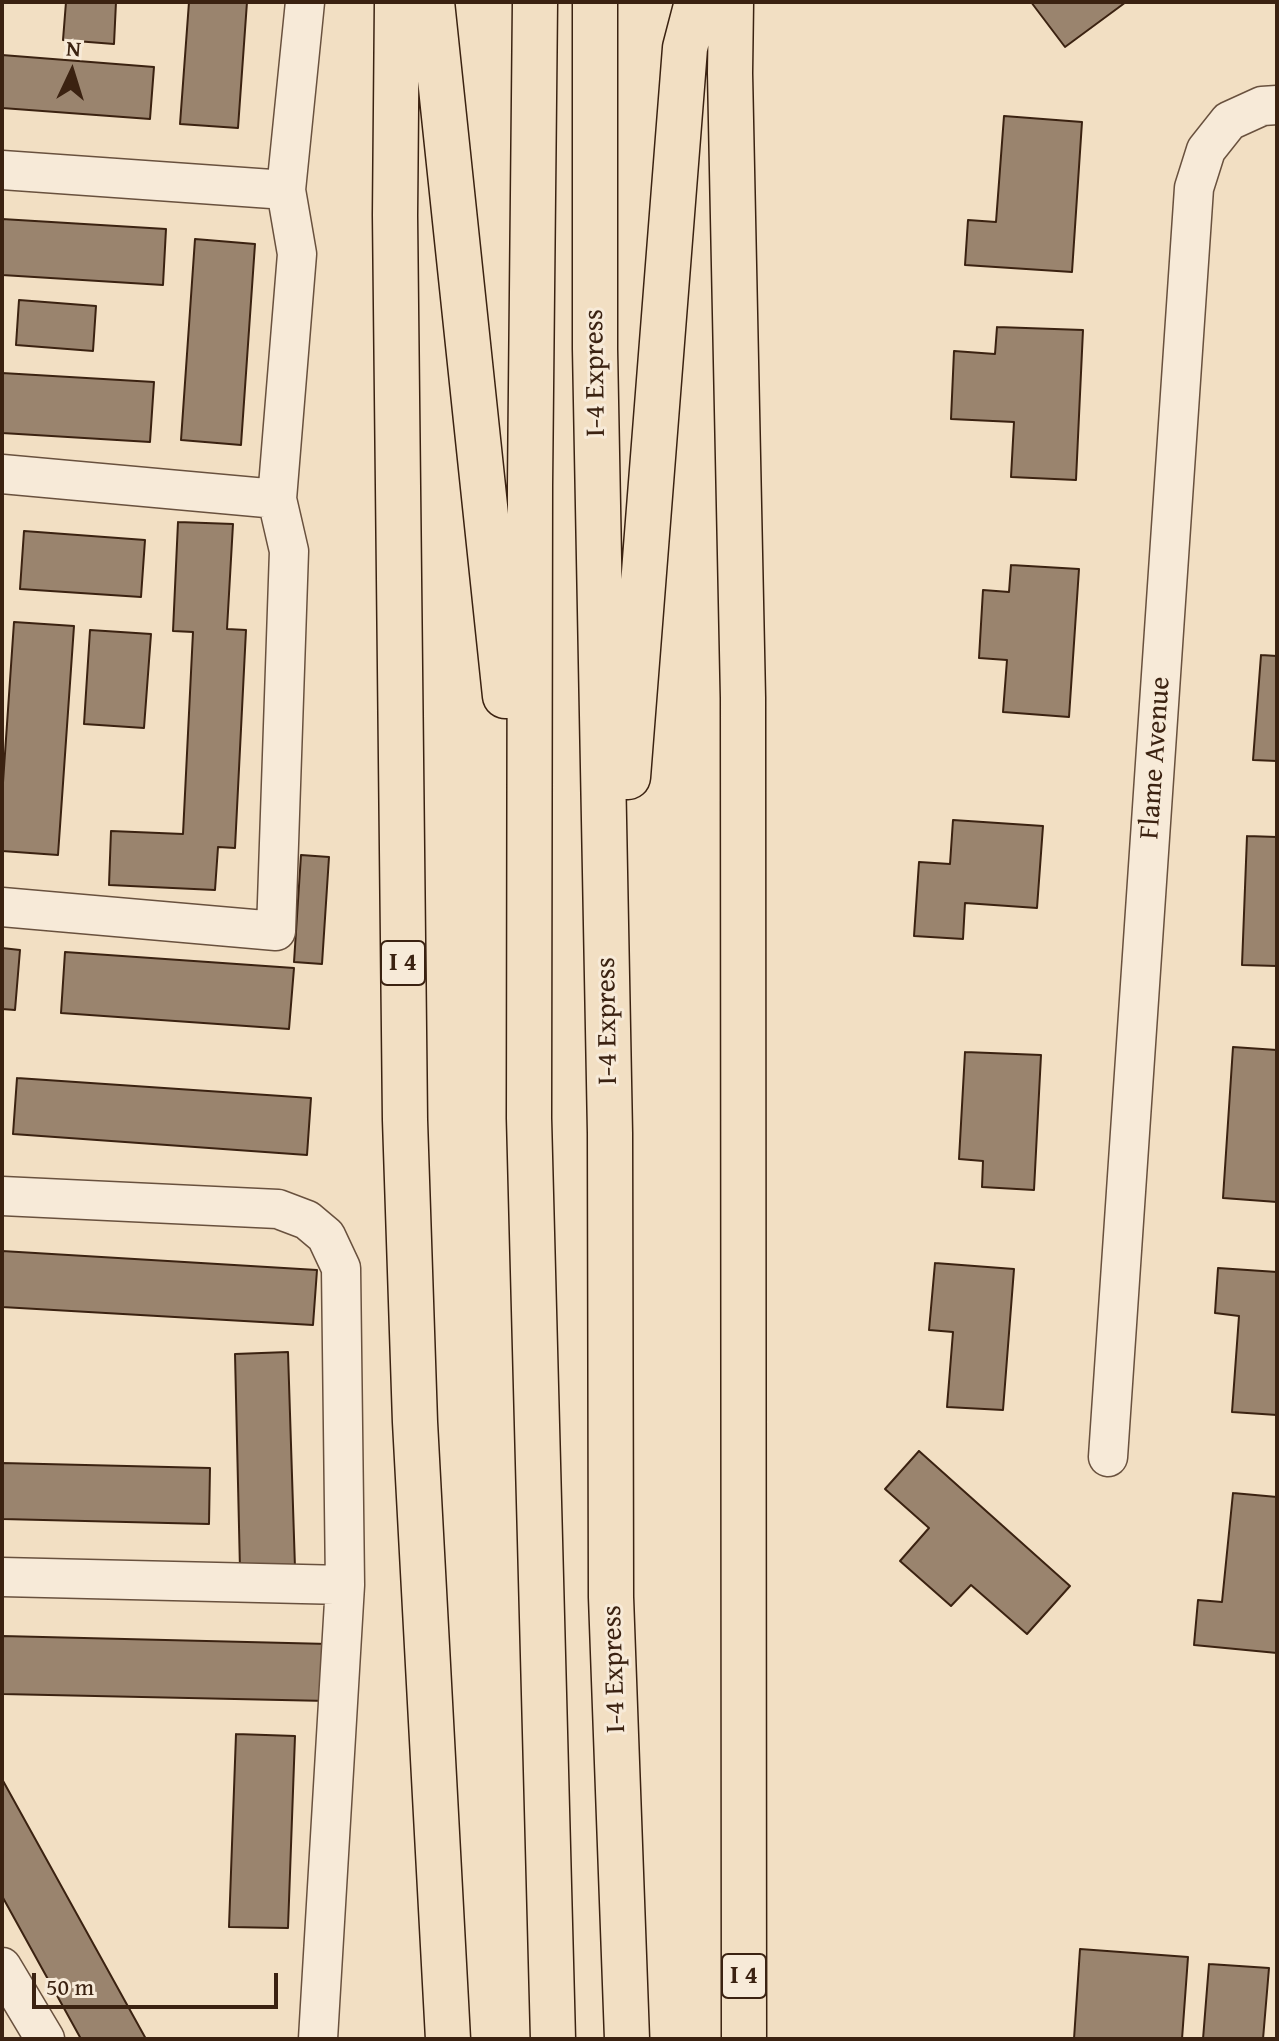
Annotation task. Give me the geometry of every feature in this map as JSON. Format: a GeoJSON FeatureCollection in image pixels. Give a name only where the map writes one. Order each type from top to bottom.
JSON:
{"type":"FeatureCollection","features":[{"type":"Feature","properties":{"kind":"highway","name":"I 4"},"geometry":{"type":"LineString","coordinates":[[397,2],[395,230],[405,1120],[415,1422],[448,2039]]}},
{"type":"Feature","properties":{"kind":"highway"},"geometry":{"type":"LineString","coordinates":[[432,2],[529,922]]}},
{"type":"Feature","properties":{"kind":"highway"},"geometry":{"type":"LineString","coordinates":[[535,2],[530,485],[529,1118],[553,2039]]}},
{"type":"Feature","properties":{"kind":"highway","name":"I-4 Express"},"geometry":{"type":"LineString","coordinates":[[595,2],[595,349],[608,1034],[611,1597],[627,2039]]}},
{"type":"Feature","properties":{"kind":"highway"},"geometry":{"type":"LineString","coordinates":[[608,1034],[685,48],[697,2]]}},
{"type":"Feature","properties":{"kind":"highway","name":"I 4"},"geometry":{"type":"LineString","coordinates":[[731,2],[743,698],[744,2039]]}},
{"type":"Feature","properties":{"kind":"street"},"geometry":{"type":"LineString","coordinates":[[2,907],[276,931],[289,551],[277,499],[297,254],[286,190],[305,2]]}},
{"type":"Feature","properties":{"kind":"street","name":"Flame Avenue"},"geometry":{"type":"LineString","coordinates":[[1108,1457],[1194,188],[1206,150],[1229,121],[1262,106],[1277,105]]}},
{"type":"Feature","properties":{"kind":"street"},"geometry":{"type":"LineString","coordinates":[[2,170],[286,190]]}},
{"type":"Feature","properties":{"kind":"street"},"geometry":{"type":"LineString","coordinates":[[2,474],[277,499]]}},
{"type":"Feature","properties":{"kind":"street"},"geometry":{"type":"LineString","coordinates":[[2,1196],[278,1209],[307,1220],[326,1236],[341,1268],[345,1585],[318,2039]]}},
{"type":"Feature","properties":{"kind":"street"},"geometry":{"type":"LineString","coordinates":[[2,1577],[345,1585]]}},
{"type":"Feature","properties":{"kind":"street"},"geometry":{"type":"LineString","coordinates":[[2,1967],[45,2039]]}},
{"type":"Feature","properties":{"kind":"building"},"geometry":{"type":"Polygon","coordinates":[[[66,2],[116,2],[114,44],[63,40],[66,2]]]}},
{"type":"Feature","properties":{"kind":"building"},"geometry":{"type":"Polygon","coordinates":[[[189,2],[247,2],[238,128],[180,124],[189,2]]]}},
{"type":"Feature","properties":{"kind":"building"},"geometry":{"type":"Polygon","coordinates":[[[1031,2],[1126,2],[1065,47],[1031,2]]]}},
{"type":"Feature","properties":{"kind":"building"},"geometry":{"type":"Polygon","coordinates":[[[2,55],[154,67],[150,119],[2,108],[2,55]]]}},
{"type":"Feature","properties":{"kind":"building"},"geometry":{"type":"Polygon","coordinates":[[[1004,116],[1082,122],[1072,272],[965,265],[968,220],[996,222],[1004,116]]]}},
{"type":"Feature","properties":{"kind":"building"},"geometry":{"type":"Polygon","coordinates":[[[2,219],[166,229],[163,285],[2,275],[2,219]]]}},
{"type":"Feature","properties":{"kind":"building"},"geometry":{"type":"Polygon","coordinates":[[[195,239],[255,244],[241,445],[181,440],[195,239]]]}},
{"type":"Feature","properties":{"kind":"building"},"geometry":{"type":"Polygon","coordinates":[[[19,300],[96,306],[93,351],[16,345],[19,300]]]}},
{"type":"Feature","properties":{"kind":"building"},"geometry":{"type":"Polygon","coordinates":[[[997,327],[1083,330],[1076,480],[1011,477],[1014,422],[951,419],[954,351],[995,354],[997,327]]]}},
{"type":"Feature","properties":{"kind":"building"},"geometry":{"type":"Polygon","coordinates":[[[2,373],[154,382],[150,442],[2,433],[2,373]]]}},
{"type":"Feature","properties":{"kind":"building"},"geometry":{"type":"Polygon","coordinates":[[[178,522],[233,524],[227,629],[246,630],[235,848],[218,847],[215,890],[109,885],[111,831],[183,834],[193,632],[173,631],[178,522]]]}},
{"type":"Feature","properties":{"kind":"building"},"geometry":{"type":"Polygon","coordinates":[[[24,531],[145,540],[141,597],[20,589],[24,531]]]}},
{"type":"Feature","properties":{"kind":"building"},"geometry":{"type":"Polygon","coordinates":[[[1011,565],[1079,569],[1069,717],[1003,712],[1007,660],[979,658],[983,590],[1009,592],[1011,565]]]}},
{"type":"Feature","properties":{"kind":"building"},"geometry":{"type":"Polygon","coordinates":[[[14,622],[74,626],[58,855],[2,851],[2,797],[14,622]]]}},
{"type":"Feature","properties":{"kind":"building"},"geometry":{"type":"Polygon","coordinates":[[[90,630],[151,634],[144,728],[84,724],[90,630]]]}},
{"type":"Feature","properties":{"kind":"building"},"geometry":{"type":"Polygon","coordinates":[[[1261,655],[1277,656],[1277,761],[1253,760],[1261,655]]]}},
{"type":"Feature","properties":{"kind":"building"},"geometry":{"type":"Polygon","coordinates":[[[953,820],[1043,826],[1037,908],[965,903],[963,939],[914,936],[919,862],[950,864],[953,820]]]}},
{"type":"Feature","properties":{"kind":"building"},"geometry":{"type":"Polygon","coordinates":[[[1247,836],[1277,837],[1277,966],[1242,965],[1247,836]]]}},
{"type":"Feature","properties":{"kind":"building"},"geometry":{"type":"Polygon","coordinates":[[[301,855],[329,857],[322,964],[294,962],[301,855]]]}},
{"type":"Feature","properties":{"kind":"building"},"geometry":{"type":"Polygon","coordinates":[[[2,948],[20,950],[15,1010],[2,1009],[2,948]]]}},
{"type":"Feature","properties":{"kind":"building"},"geometry":{"type":"Polygon","coordinates":[[[65,952],[294,968],[289,1029],[61,1013],[65,952]]]}},
{"type":"Feature","properties":{"kind":"building"},"geometry":{"type":"Polygon","coordinates":[[[1233,1047],[1277,1050],[1277,1202],[1223,1198],[1233,1047]]]}},
{"type":"Feature","properties":{"kind":"building"},"geometry":{"type":"Polygon","coordinates":[[[965,1052],[1041,1055],[1034,1190],[982,1187],[983,1161],[959,1159],[965,1052]]]}},
{"type":"Feature","properties":{"kind":"building"},"geometry":{"type":"Polygon","coordinates":[[[17,1078],[311,1098],[307,1155],[13,1134],[17,1078]]]}},
{"type":"Feature","properties":{"kind":"building"},"geometry":{"type":"Polygon","coordinates":[[[2,1251],[317,1270],[313,1325],[2,1307],[2,1251]]]}},
{"type":"Feature","properties":{"kind":"building"},"geometry":{"type":"Polygon","coordinates":[[[935,1263],[1014,1269],[1003,1410],[947,1407],[953,1332],[929,1330],[935,1263]]]}},
{"type":"Feature","properties":{"kind":"building"},"geometry":{"type":"Polygon","coordinates":[[[1218,1268],[1277,1272],[1277,1415],[1232,1412],[1239,1316],[1215,1313],[1218,1268]]]}},
{"type":"Feature","properties":{"kind":"building"},"geometry":{"type":"Polygon","coordinates":[[[288,1352],[295,1568],[240,1570],[235,1354],[288,1352]]]}},
{"type":"Feature","properties":{"kind":"building"},"geometry":{"type":"Polygon","coordinates":[[[919,1451],[1070,1586],[1027,1634],[971,1585],[951,1606],[900,1561],[929,1528],[885,1489],[919,1451]]]}},
{"type":"Feature","properties":{"kind":"building"},"geometry":{"type":"Polygon","coordinates":[[[2,1463],[210,1468],[209,1524],[2,1519],[2,1463]]]}},
{"type":"Feature","properties":{"kind":"building"},"geometry":{"type":"Polygon","coordinates":[[[1233,1493],[1277,1497],[1277,1653],[1194,1645],[1198,1600],[1222,1602],[1233,1493]]]}},
{"type":"Feature","properties":{"kind":"building"},"geometry":{"type":"Polygon","coordinates":[[[2,1636],[329,1644],[328,1701],[2,1694],[2,1636]]]}},
{"type":"Feature","properties":{"kind":"building"},"geometry":{"type":"Polygon","coordinates":[[[236,1734],[295,1736],[288,1928],[229,1927],[236,1734]]]}},
{"type":"Feature","properties":{"kind":"building"},"geometry":{"type":"Polygon","coordinates":[[[2,1779],[146,2039],[81,2039],[2,1896],[2,1779]]]}},
{"type":"Feature","properties":{"kind":"building"},"geometry":{"type":"Polygon","coordinates":[[[1080,1949],[1188,1957],[1182,2039],[1074,2039],[1080,1949]]]}},
{"type":"Feature","properties":{"kind":"building"},"geometry":{"type":"Polygon","coordinates":[[[1209,1964],[1269,1968],[1263,2039],[1203,2039],[1209,1964]]]}}]}
